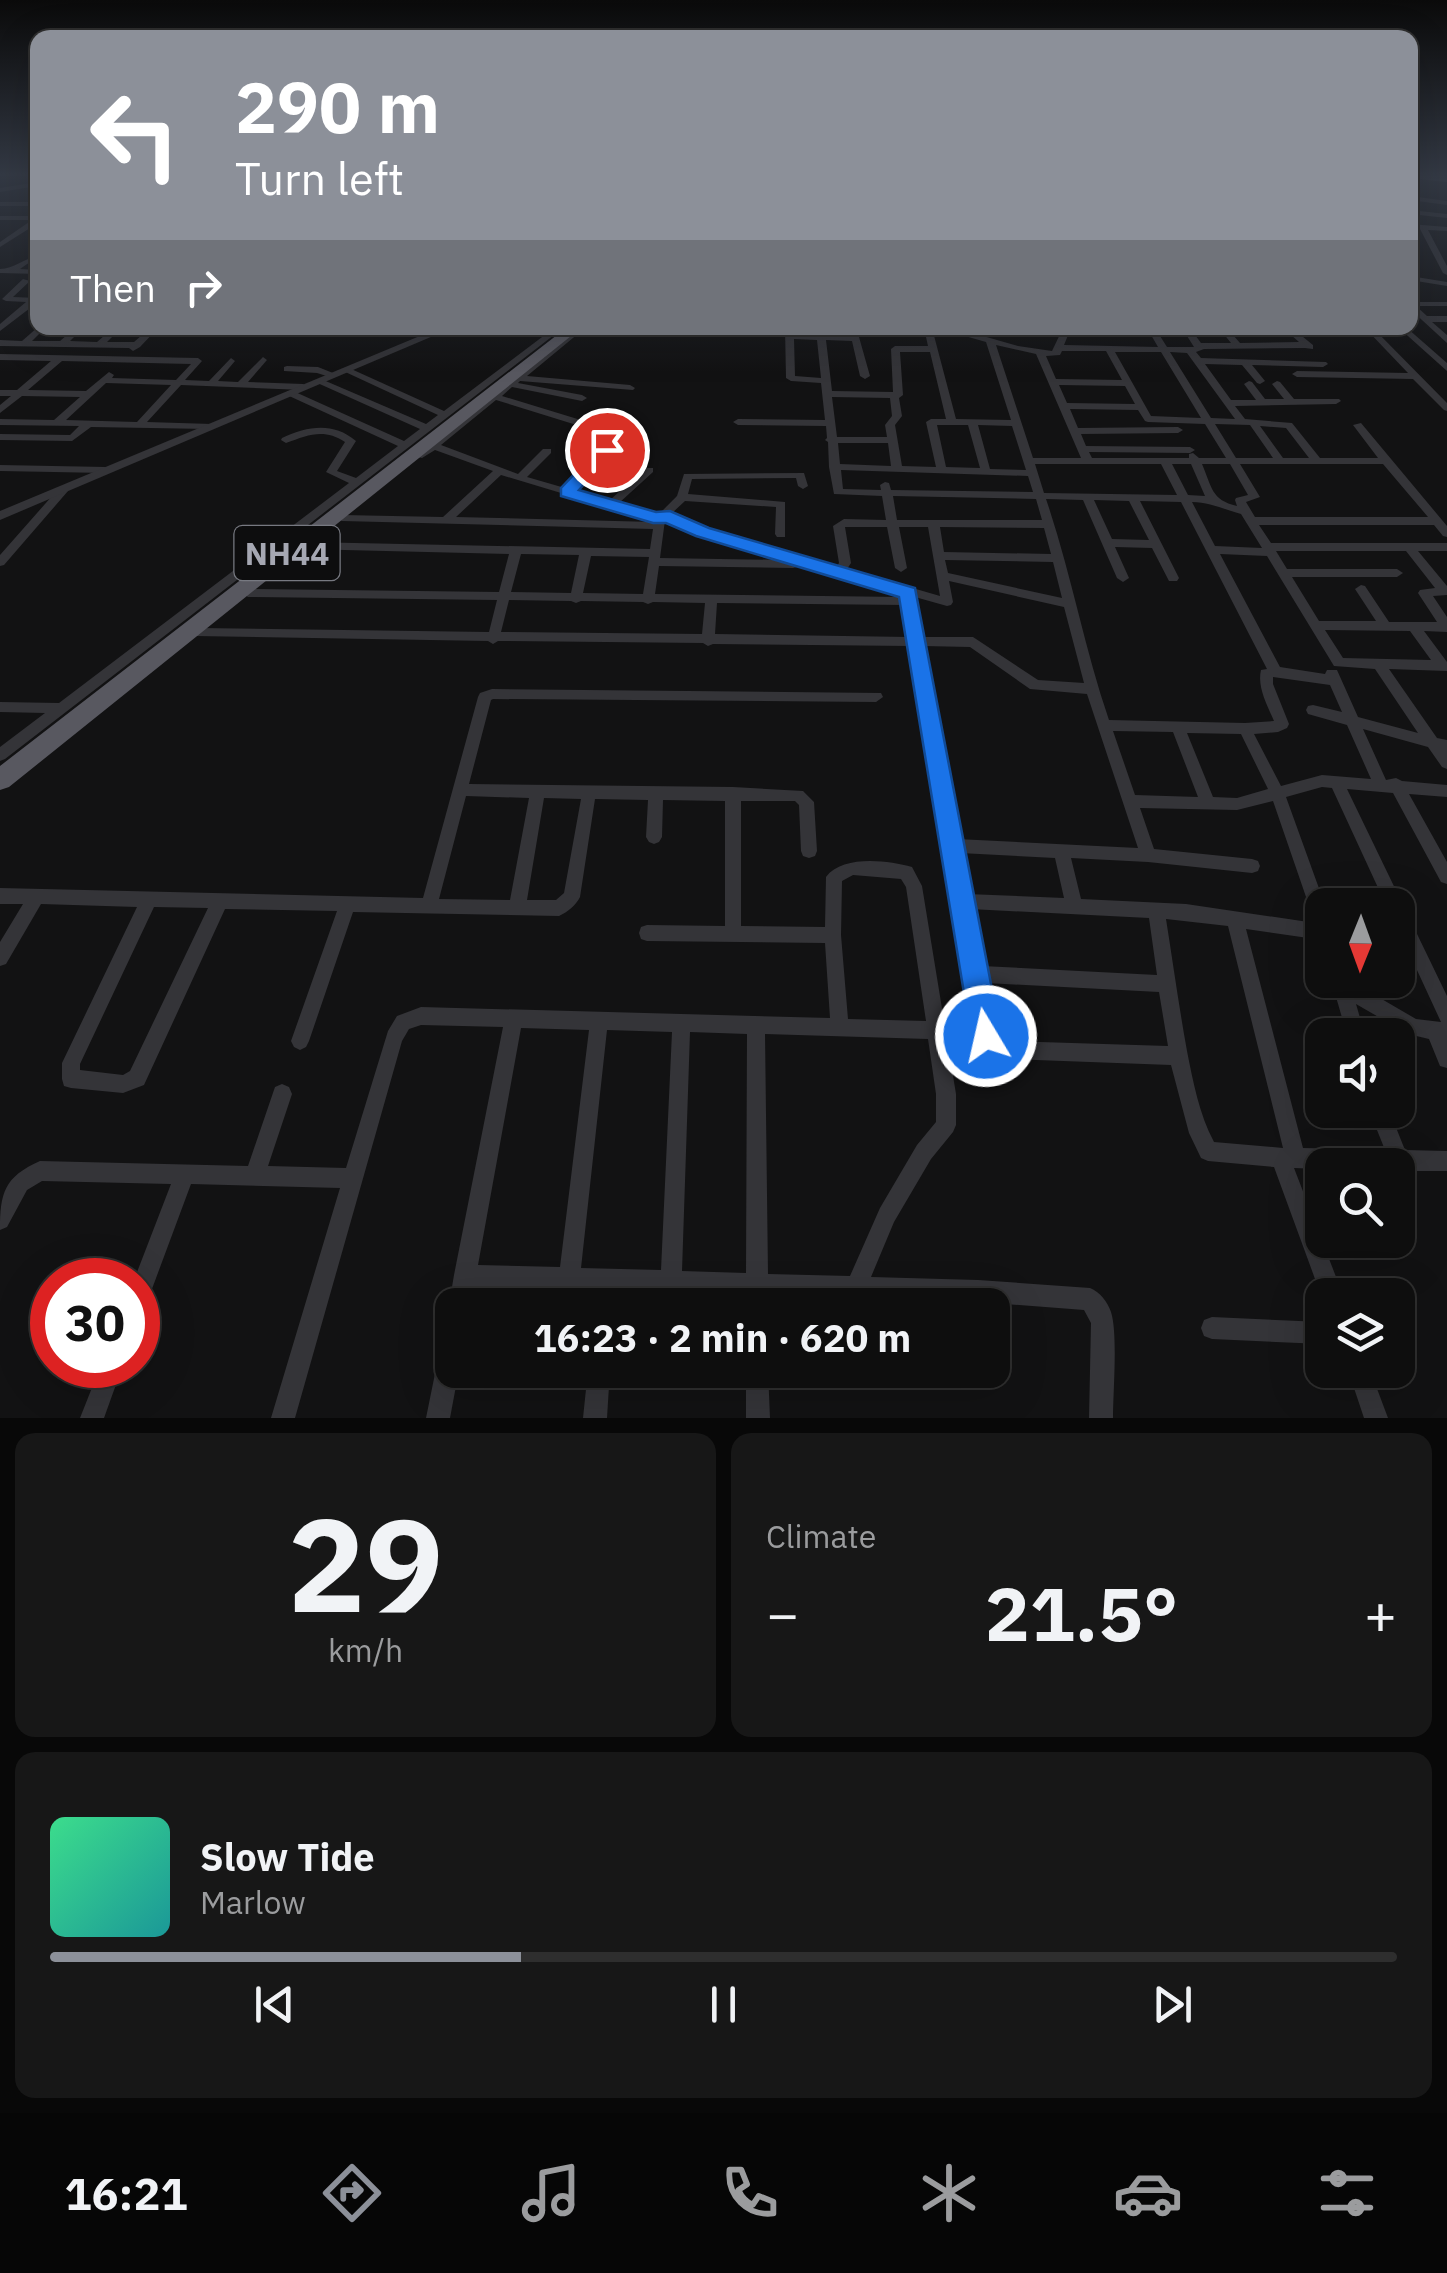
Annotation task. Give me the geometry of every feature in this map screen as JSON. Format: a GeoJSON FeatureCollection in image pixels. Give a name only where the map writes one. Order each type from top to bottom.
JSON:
{"type":"FeatureCollection","features":[{"type":"Feature","properties":{"kind":"highway","name":"NH44"},"geometry":{"type":"LineString","coordinates":[[0,766],[553,335]]}},
{"type":"Feature","properties":{"kind":"highway","name":"NH44"},"geometry":{"type":"LineString","coordinates":[[0,780],[68,715],[569,335]]}},
{"type":"Feature","properties":{"kind":"street"},"geometry":{"type":"LineString","coordinates":[[1442,256],[1447,273]]}},
{"type":"Feature","properties":{"kind":"street"},"geometry":{"type":"LineString","coordinates":[[12,272],[30,260]]}},
{"type":"Feature","properties":{"kind":"street"},"geometry":{"type":"LineString","coordinates":[[0,271],[30,272]]}},
{"type":"Feature","properties":{"kind":"street"},"geometry":{"type":"LineString","coordinates":[[1418,280],[1447,284]]}},
{"type":"Feature","properties":{"kind":"street"},"geometry":{"type":"LineString","coordinates":[[1430,282],[1445,307]]}},
{"type":"Feature","properties":{"kind":"street"},"geometry":{"type":"LineString","coordinates":[[30,284],[22,283],[6,299],[30,299]]}},
{"type":"Feature","properties":{"kind":"street"},"geometry":{"type":"LineString","coordinates":[[1418,294],[1429,304]]}},
{"type":"Feature","properties":{"kind":"street"},"geometry":{"type":"LineString","coordinates":[[0,328],[30,304]]}},
{"type":"Feature","properties":{"kind":"street"},"geometry":{"type":"LineString","coordinates":[[1418,304],[1445,307]]}},
{"type":"Feature","properties":{"kind":"street"},"geometry":{"type":"LineString","coordinates":[[1418,313],[1447,340]]}},
{"type":"Feature","properties":{"kind":"street"},"geometry":{"type":"LineString","coordinates":[[0,314],[16,315]]}},
{"type":"Feature","properties":{"kind":"street"},"geometry":{"type":"LineString","coordinates":[[1424,319],[1447,319]]}},
{"type":"Feature","properties":{"kind":"street"},"geometry":{"type":"LineString","coordinates":[[22,344],[33,335]]}},
{"type":"Feature","properties":{"kind":"street"},"geometry":{"type":"LineString","coordinates":[[62,344],[72,335]]}},
{"type":"Feature","properties":{"kind":"street"},"geometry":{"type":"LineString","coordinates":[[100,344],[110,335]]}},
{"type":"Feature","properties":{"kind":"street"},"geometry":{"type":"LineString","coordinates":[[58,422],[147,335]]}},
{"type":"Feature","properties":{"kind":"street"},"geometry":{"type":"LineString","coordinates":[[0,516],[420,335]]}},
{"type":"Feature","properties":{"kind":"street"},"geometry":{"type":"LineString","coordinates":[[0,707],[68,715],[357,482],[552,335]]}},
{"type":"Feature","properties":{"kind":"street"},"geometry":{"type":"LineString","coordinates":[[0,755],[148,673],[570,335]]}},
{"type":"Feature","properties":{"kind":"street"},"geometry":{"type":"LineString","coordinates":[[789,335],[791,378],[825,380]]}},
{"type":"Feature","properties":{"kind":"street"},"geometry":{"type":"LineString","coordinates":[[808,335],[858,340],[865,376]]}},
{"type":"Feature","properties":{"kind":"street"},"geometry":{"type":"LineString","coordinates":[[930,335],[952,422]]}},
{"type":"Feature","properties":{"kind":"street"},"geometry":{"type":"LineString","coordinates":[[968,335],[1055,354],[1063,335]]}},
{"type":"Feature","properties":{"kind":"street"},"geometry":{"type":"LineString","coordinates":[[1156,335],[1255,496],[1240,500],[1339,663],[1340,668],[1332,674],[1334,680],[1388,783],[1447,878]]}},
{"type":"Feature","properties":{"kind":"street"},"geometry":{"type":"LineString","coordinates":[[1189,335],[1198,360],[1214,384],[1280,461]]}},
{"type":"Feature","properties":{"kind":"street"},"geometry":{"type":"LineString","coordinates":[[1229,335],[1238,345]]}},
{"type":"Feature","properties":{"kind":"street"},"geometry":{"type":"LineString","coordinates":[[1296,335],[1333,375]]}},
{"type":"Feature","properties":{"kind":"street"},"geometry":{"type":"LineString","coordinates":[[1376,335],[1447,408]]}},
{"type":"Feature","properties":{"kind":"street"},"geometry":{"type":"LineString","coordinates":[[1411,335],[1447,368]]}},
{"type":"Feature","properties":{"kind":"street"},"geometry":{"type":"LineString","coordinates":[[821,337],[838,492],[1212,499]]}},
{"type":"Feature","properties":{"kind":"street"},"geometry":{"type":"LineString","coordinates":[[990,342],[1041,496],[1092,689],[1148,855]]}},
{"type":"Feature","properties":{"kind":"street"},"geometry":{"type":"LineString","coordinates":[[0,343],[137,345]]}},
{"type":"Feature","properties":{"kind":"street"},"geometry":{"type":"LineString","coordinates":[[1384,344],[1422,345]]}},
{"type":"Feature","properties":{"kind":"street"},"geometry":{"type":"LineString","coordinates":[[1058,348],[1308,345]]}},
{"type":"Feature","properties":{"kind":"street"},"geometry":{"type":"LineString","coordinates":[[1109,348],[1148,419],[1175,425],[1212,499],[1220,506],[1249,516],[1436,521]]}},
{"type":"Feature","properties":{"kind":"street"},"geometry":{"type":"LineString","coordinates":[[826,394],[899,394],[895,349],[934,349]]}},
{"type":"Feature","properties":{"kind":"street"},"geometry":{"type":"LineString","coordinates":[[1040,353],[1085,455]]}},
{"type":"Feature","properties":{"kind":"street"},"geometry":{"type":"LineString","coordinates":[[0,368],[6,357],[120,363],[198,361],[140,424]]}},
{"type":"Feature","properties":{"kind":"street"},"geometry":{"type":"LineString","coordinates":[[1435,357],[1447,358]]}},
{"type":"Feature","properties":{"kind":"street"},"geometry":{"type":"LineString","coordinates":[[240,385],[263,360]]}},
{"type":"Feature","properties":{"kind":"street"},"geometry":{"type":"LineString","coordinates":[[1198,360],[1323,364]]}},
{"type":"Feature","properties":{"kind":"street"},"geometry":{"type":"LineString","coordinates":[[0,410],[56,361]]}},
{"type":"Feature","properties":{"kind":"street"},"geometry":{"type":"LineString","coordinates":[[211,384],[230,361]]}},
{"type":"Feature","properties":{"kind":"street"},"geometry":{"type":"LineString","coordinates":[[1244,361],[1263,403]]}},
{"type":"Feature","properties":{"kind":"street"},"geometry":{"type":"LineString","coordinates":[[1287,362],[1318,400]]}},
{"type":"Feature","properties":{"kind":"street"},"geometry":{"type":"LineString","coordinates":[[275,386],[290,365],[339,372],[368,380],[445,414]]}},
{"type":"Feature","properties":{"kind":"street"},"geometry":{"type":"LineString","coordinates":[[1297,374],[1416,376]]}},
{"type":"Feature","properties":{"kind":"street"},"geometry":{"type":"LineString","coordinates":[[104,380],[297,390],[322,407],[405,445]]}},
{"type":"Feature","properties":{"kind":"street"},"geometry":{"type":"LineString","coordinates":[[322,407],[368,380]]}},
{"type":"Feature","properties":{"kind":"street"},"geometry":{"type":"LineString","coordinates":[[318,381],[426,428]]}},
{"type":"Feature","properties":{"kind":"street"},"geometry":{"type":"LineString","coordinates":[[515,381],[630,388]]}},
{"type":"Feature","properties":{"kind":"street"},"geometry":{"type":"LineString","coordinates":[[515,381],[582,398]]}},
{"type":"Feature","properties":{"kind":"street"},"geometry":{"type":"LineString","coordinates":[[1054,382],[1128,383]]}},
{"type":"Feature","properties":{"kind":"street"},"geometry":{"type":"LineString","coordinates":[[1187,383],[1214,384]]}},
{"type":"Feature","properties":{"kind":"street"},"geometry":{"type":"LineString","coordinates":[[1277,384],[1292,403]]}},
{"type":"Feature","properties":{"kind":"street"},"geometry":{"type":"LineString","coordinates":[[347,419],[394,392]]}},
{"type":"Feature","properties":{"kind":"street"},"geometry":{"type":"LineString","coordinates":[[0,393],[90,394]]}},
{"type":"Feature","properties":{"kind":"street"},"geometry":{"type":"LineString","coordinates":[[894,396],[897,416],[890,424],[896,470]]}},
{"type":"Feature","properties":{"kind":"street"},"geometry":{"type":"LineString","coordinates":[[495,397],[616,434]]}},
{"type":"Feature","properties":{"kind":"street"},"geometry":{"type":"LineString","coordinates":[[1228,402],[1336,401]]}},
{"type":"Feature","properties":{"kind":"street"},"geometry":{"type":"LineString","coordinates":[[371,429],[416,402]]}},
{"type":"Feature","properties":{"kind":"street"},"geometry":{"type":"LineString","coordinates":[[1063,406],[1142,407]]}},
{"type":"Feature","properties":{"kind":"street"},"geometry":{"type":"LineString","coordinates":[[1076,431],[1211,421],[1290,426],[1317,461]]}},
{"type":"Feature","properties":{"kind":"street"},"geometry":{"type":"LineString","coordinates":[[0,422],[209,426]]}},
{"type":"Feature","properties":{"kind":"street"},"geometry":{"type":"LineString","coordinates":[[738,422],[829,423]]}},
{"type":"Feature","properties":{"kind":"street"},"geometry":{"type":"LineString","coordinates":[[972,422],[986,472]]}},
{"type":"Feature","properties":{"kind":"street"},"geometry":{"type":"LineString","coordinates":[[942,471],[930,425],[1016,422]]}},
{"type":"Feature","properties":{"kind":"street"},"geometry":{"type":"LineString","coordinates":[[0,437],[72,438],[89,423]]}},
{"type":"Feature","properties":{"kind":"street"},"geometry":{"type":"LineString","coordinates":[[1358,425],[1447,533]]}},
{"type":"Feature","properties":{"kind":"street"},"geometry":{"type":"LineString","coordinates":[[286,440],[310,429],[323,428],[346,437],[352,441],[350,447],[332,472],[357,482]]}},
{"type":"Feature","properties":{"kind":"street"},"geometry":{"type":"LineString","coordinates":[[830,440],[894,440]]}},
{"type":"Feature","properties":{"kind":"street"},"geometry":{"type":"LineString","coordinates":[[434,446],[520,478],[839,572],[909,597]]}},
{"type":"Feature","properties":{"kind":"street"},"geometry":{"type":"LineString","coordinates":[[568,492],[607,450]]}},
{"type":"Feature","properties":{"kind":"street"},"geometry":{"type":"LineString","coordinates":[[520,478],[548,451]]}},
{"type":"Feature","properties":{"kind":"street"},"geometry":{"type":"LineString","coordinates":[[1085,455],[1165,461],[1193,456]]}},
{"type":"Feature","properties":{"kind":"street"},"geometry":{"type":"LineString","coordinates":[[834,468],[986,472],[1085,455],[1193,456],[1236,462],[1386,461]]}},
{"type":"Feature","properties":{"kind":"street"},"geometry":{"type":"LineString","coordinates":[[1165,461],[1275,670],[1307,679],[1334,680]]}},
{"type":"Feature","properties":{"kind":"street"},"geometry":{"type":"LineString","coordinates":[[0,468],[106,470]]}},
{"type":"Feature","properties":{"kind":"street"},"geometry":{"type":"LineString","coordinates":[[445,521],[500,470]]}},
{"type":"Feature","properties":{"kind":"street"},"geometry":{"type":"LineString","coordinates":[[611,505],[649,470]]}},
{"type":"Feature","properties":{"kind":"street"},"geometry":{"type":"LineString","coordinates":[[882,470],[901,568]]}},
{"type":"Feature","properties":{"kind":"street"},"geometry":{"type":"LineString","coordinates":[[648,600],[660,520],[682,497],[685,479],[697,473],[800,475],[803,486]]}},
{"type":"Feature","properties":{"kind":"street"},"geometry":{"type":"LineString","coordinates":[[0,562],[64,489]]}},
{"type":"Feature","properties":{"kind":"street"},"geometry":{"type":"LineString","coordinates":[[1088,496],[1123,578]]}},
{"type":"Feature","properties":{"kind":"street"},"geometry":{"type":"LineString","coordinates":[[682,497],[780,504],[780,534]]}},
{"type":"Feature","properties":{"kind":"street"},"geometry":{"type":"LineString","coordinates":[[1133,497],[1174,578]]}},
{"type":"Feature","properties":{"kind":"street"},"geometry":{"type":"LineString","coordinates":[[342,518],[489,522],[660,520]]}},
{"type":"Feature","properties":{"kind":"street"},"geometry":{"type":"LineString","coordinates":[[480,549],[489,522]]}},
{"type":"Feature","properties":{"kind":"street"},"geometry":{"type":"LineString","coordinates":[[248,593],[648,600],[909,597],[948,602],[932,522]]}},
{"type":"Feature","properties":{"kind":"street"},"geometry":{"type":"LineString","coordinates":[[839,572],[844,562],[841,524],[1049,524]]}},
{"type":"Feature","properties":{"kind":"street"},"geometry":{"type":"LineString","coordinates":[[1108,543],[1156,544]]}},
{"type":"Feature","properties":{"kind":"street"},"geometry":{"type":"LineString","coordinates":[[307,546],[586,551],[653,558],[809,564]]}},
{"type":"Feature","properties":{"kind":"street"},"geometry":{"type":"LineString","coordinates":[[1409,547],[1446,591]]}},
{"type":"Feature","properties":{"kind":"street"},"geometry":{"type":"LineString","coordinates":[[1214,550],[1447,547]]}},
{"type":"Feature","properties":{"kind":"street"},"geometry":{"type":"LineString","coordinates":[[493,639],[516,550]]}},
{"type":"Feature","properties":{"kind":"street"},"geometry":{"type":"LineString","coordinates":[[576,599],[586,551]]}},
{"type":"Feature","properties":{"kind":"street"},"geometry":{"type":"LineString","coordinates":[[939,556],[1058,558]]}},
{"type":"Feature","properties":{"kind":"street"},"geometry":{"type":"LineString","coordinates":[[1284,573],[1397,573]]}},
{"type":"Feature","properties":{"kind":"street"},"geometry":{"type":"LineString","coordinates":[[943,576],[1071,604]]}},
{"type":"Feature","properties":{"kind":"street"},"geometry":{"type":"LineString","coordinates":[[1361,588],[1385,626]]}},
{"type":"Feature","properties":{"kind":"street"},"geometry":{"type":"LineString","coordinates":[[1446,591],[1424,593],[1447,627]]}},
{"type":"Feature","properties":{"kind":"street"},"geometry":{"type":"LineString","coordinates":[[909,597],[986,1036],[998,1048],[1180,1056]]}},
{"type":"Feature","properties":{"kind":"street"},"geometry":{"type":"LineString","coordinates":[[708,641],[711,600]]}},
{"type":"Feature","properties":{"kind":"street"},"geometry":{"type":"LineString","coordinates":[[1316,625],[1447,627]]}},
{"type":"Feature","properties":{"kind":"street"},"geometry":{"type":"LineString","coordinates":[[1414,628],[1444,669]]}},
{"type":"Feature","properties":{"kind":"street"},"geometry":{"type":"LineString","coordinates":[[199,633],[973,642],[1035,685],[1092,689]]}},
{"type":"Feature","properties":{"kind":"street"},"geometry":{"type":"LineString","coordinates":[[1339,663],[1444,669]]}},
{"type":"Feature","properties":{"kind":"street"},"geometry":{"type":"LineString","coordinates":[[1378,663],[1440,744],[1447,763]]}},
{"type":"Feature","properties":{"kind":"street"},"geometry":{"type":"LineString","coordinates":[[1106,725],[1245,729],[1282,724],[1265,677],[1275,670]]}},
{"type":"Feature","properties":{"kind":"street"},"geometry":{"type":"LineString","coordinates":[[429,907],[482,707],[485,698],[492,694],[876,697]]}},
{"type":"Feature","properties":{"kind":"street"},"geometry":{"type":"LineString","coordinates":[[1314,710],[1440,744]]}},
{"type":"Feature","properties":{"kind":"street"},"geometry":{"type":"LineString","coordinates":[[1178,728],[1208,804]]}},
{"type":"Feature","properties":{"kind":"street"},"geometry":{"type":"LineString","coordinates":[[1245,729],[1278,794],[1311,888]]}},
{"type":"Feature","properties":{"kind":"street"},"geometry":{"type":"LineString","coordinates":[[1130,801],[1238,804],[1301,784],[1336,781],[1447,791]]}},
{"type":"Feature","properties":{"kind":"street"},"geometry":{"type":"LineString","coordinates":[[1336,781],[1386,888]]}},
{"type":"Feature","properties":{"kind":"street"},"geometry":{"type":"LineString","coordinates":[[460,790],[789,793],[804,798],[809,850]]}},
{"type":"Feature","properties":{"kind":"street"},"geometry":{"type":"LineString","coordinates":[[517,908],[538,792]]}},
{"type":"Feature","properties":{"kind":"street"},"geometry":{"type":"LineString","coordinates":[[0,896],[559,908],[572,897],[589,793]]}},
{"type":"Feature","properties":{"kind":"street"},"geometry":{"type":"LineString","coordinates":[[733,793],[733,934]]}},
{"type":"Feature","properties":{"kind":"street"},"geometry":{"type":"LineString","coordinates":[[654,837],[656,794]]}},
{"type":"Feature","properties":{"kind":"street"},"geometry":{"type":"LineString","coordinates":[[951,846],[1148,855],[1252,866]]}},
{"type":"Feature","properties":{"kind":"street"},"geometry":{"type":"LineString","coordinates":[[1060,851],[1074,906]]}},
{"type":"Feature","properties":{"kind":"street"},"geometry":{"type":"LineString","coordinates":[[840,1026],[832,885],[837,873],[852,868],[906,872],[914,886],[946,1094],[946,1124],[924,1152],[887,1215],[856,1288]]}},
{"type":"Feature","properties":{"kind":"street"},"geometry":{"type":"LineString","coordinates":[[0,958],[36,898]]}},
{"type":"Feature","properties":{"kind":"street"},"geometry":{"type":"LineString","coordinates":[[960,901],[1156,910],[1305,929]]}},
{"type":"Feature","properties":{"kind":"street"},"geometry":{"type":"LineString","coordinates":[[148,902],[71,1064],[71,1079],[123,1084],[138,1078],[219,903]]}},
{"type":"Feature","properties":{"kind":"street"},"geometry":{"type":"LineString","coordinates":[[300,1042],[347,905]]}},
{"type":"Feature","properties":{"kind":"street"},"geometry":{"type":"LineString","coordinates":[[1156,910],[1180,1056],[1197,1130],[1208,1151],[1305,1158]]}},
{"type":"Feature","properties":{"kind":"street"},"geometry":{"type":"LineString","coordinates":[[1235,918],[1288,1157],[1327,1278]]}},
{"type":"Feature","properties":{"kind":"street"},"geometry":{"type":"LineString","coordinates":[[647,933],[833,935]]}},
{"type":"Feature","properties":{"kind":"street"},"geometry":{"type":"LineString","coordinates":[[1415,948],[1447,1016]]}},
{"type":"Feature","properties":{"kind":"street"},"geometry":{"type":"LineString","coordinates":[[977,974],[1168,984]]}},
{"type":"Feature","properties":{"kind":"street"},"geometry":{"type":"LineString","coordinates":[[1365,998],[1414,1028],[1442,1032],[1447,1059]]}},
{"type":"Feature","properties":{"kind":"street"},"geometry":{"type":"LineString","coordinates":[[283,1418],[350,1178],[394,1037],[403,1022],[421,1016],[936,1030]]}},
{"type":"Feature","properties":{"kind":"street"},"geometry":{"type":"LineString","coordinates":[[463,1288],[514,1019]]}},
{"type":"Feature","properties":{"kind":"street"},"geometry":{"type":"LineString","coordinates":[[569,1278],[598,1021]]}},
{"type":"Feature","properties":{"kind":"street"},"geometry":{"type":"LineString","coordinates":[[671,1281],[682,1022]]}},
{"type":"Feature","properties":{"kind":"street"},"geometry":{"type":"LineString","coordinates":[[756,1024],[757,1288]]}},
{"type":"Feature","properties":{"kind":"street"},"geometry":{"type":"LineString","coordinates":[[255,1174],[282,1094]]}},
{"type":"Feature","properties":{"kind":"street"},"geometry":{"type":"LineString","coordinates":[[1415,1161],[1447,1161]]}},
{"type":"Feature","properties":{"kind":"street"},"geometry":{"type":"LineString","coordinates":[[0,1220],[20,1184],[40,1170],[350,1178]]}},
{"type":"Feature","properties":{"kind":"street"},"geometry":{"type":"LineString","coordinates":[[153,1258],[185,1172]]}},
{"type":"Feature","properties":{"kind":"street"},"geometry":{"type":"LineString","coordinates":[[466,1275],[671,1281],[714,1288]]}},
{"type":"Feature","properties":{"kind":"street"},"geometry":{"type":"LineString","coordinates":[[605,1288],[606,1280]]}},
{"type":"Feature","properties":{"kind":"street"},"geometry":{"type":"LineString","coordinates":[[1010,1294],[1090,1299],[1102,1323],[1101,1418]]}},
{"type":"Feature","properties":{"kind":"street"},"geometry":{"type":"LineString","coordinates":[[1212,1328],[1305,1332]]}},
{"type":"Feature","properties":{"kind":"street"},"geometry":{"type":"LineString","coordinates":[[92,1418],[103,1388]]}},
{"type":"Feature","properties":{"kind":"street"},"geometry":{"type":"LineString","coordinates":[[438,1418],[444,1388]]}},
{"type":"Feature","properties":{"kind":"street"},"geometry":{"type":"LineString","coordinates":[[596,1418],[598,1388]]}},
{"type":"Feature","properties":{"kind":"street"},"geometry":{"type":"LineString","coordinates":[[758,1388],[758,1418]]}},
{"type":"Feature","properties":{"kind":"street"},"geometry":{"type":"LineString","coordinates":[[1365,1388],[1376,1418]]}},
{"type":"Feature","properties":{"kind":"route"},"geometry":{"type":"LineString","coordinates":[[607,450],[568,492],[660,519],[664,515],[703,532],[908,593],[986,1036]]}}]}
